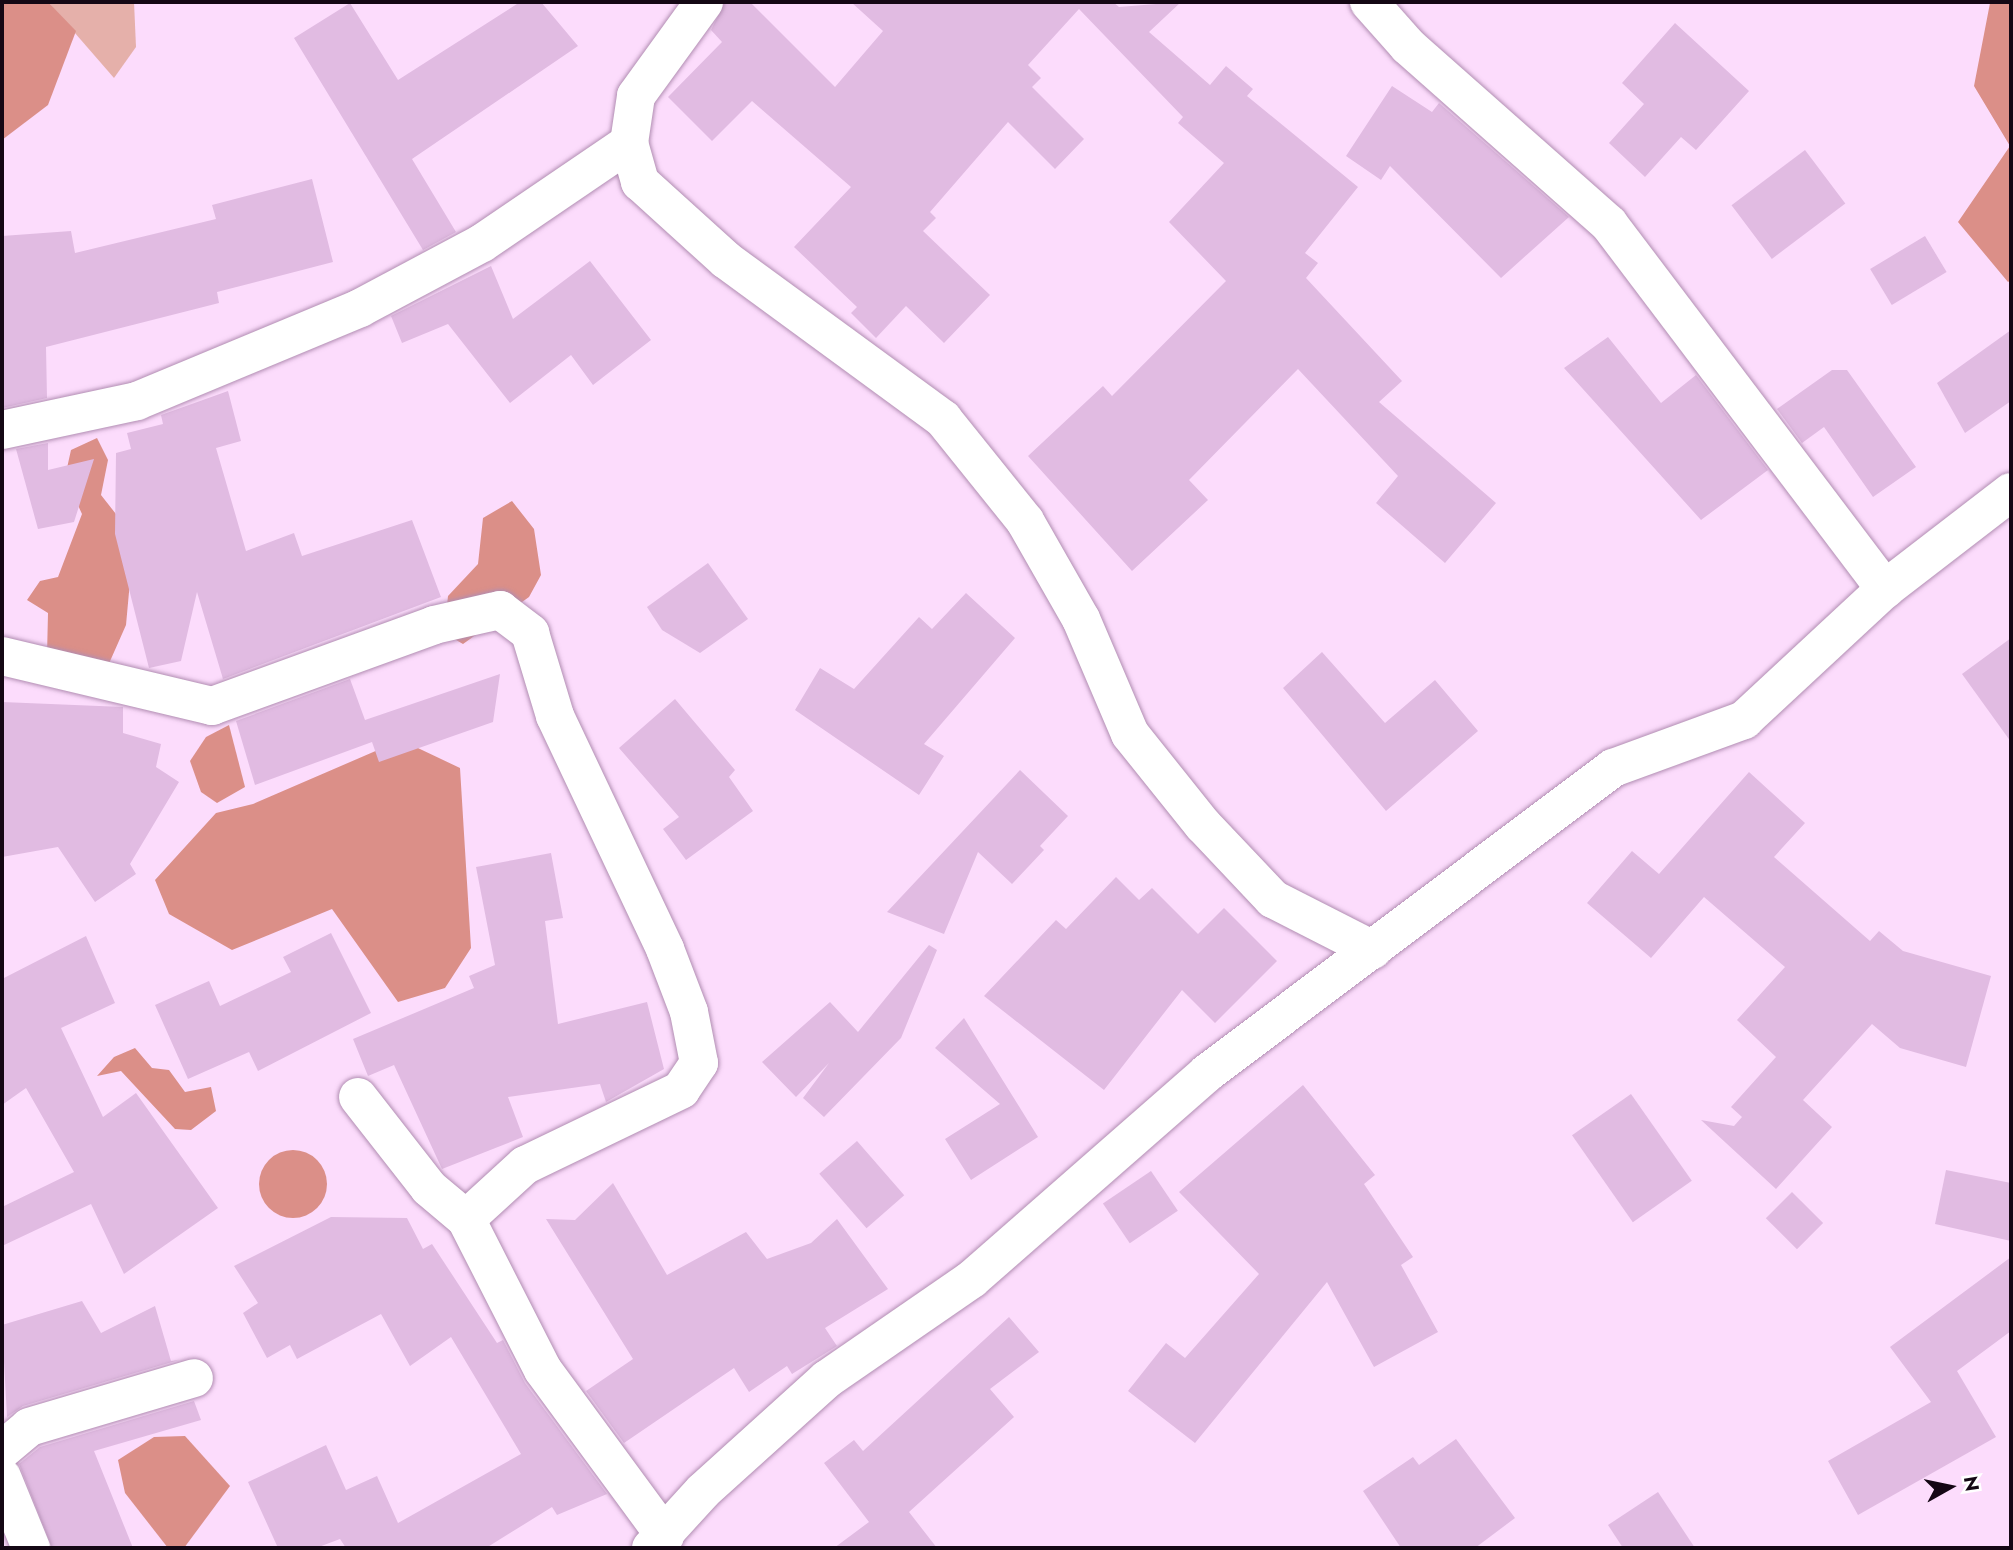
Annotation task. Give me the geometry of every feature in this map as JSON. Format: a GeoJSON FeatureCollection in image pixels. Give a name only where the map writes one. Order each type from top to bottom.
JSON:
{"type":"FeatureCollection","features":[{"type":"Feature","properties":{"kind":"street"},"geometry":{"type":"LineString","coordinates":[[704,2],[636,96],[629,143],[640,183],[726,260],[943,419],[1025,521],[1082,619],[1130,734],[1154,764],[1273,899],[1373,950]]}},
{"type":"Feature","properties":{"kind":"street"},"geometry":{"type":"LineString","coordinates":[[1369,2],[1408,46],[1609,224],[1885,589]]}},
{"type":"Feature","properties":{"kind":"street"},"geometry":{"type":"LineString","coordinates":[[2,430],[136,401],[360,308],[482,243],[629,143]]}},
{"type":"Feature","properties":{"kind":"street"},"geometry":{"type":"LineString","coordinates":[[358,1097],[429,1188],[466,1219],[543,1370],[658,1542],[703,1492],[827,1379],[972,1279],[1207,1073],[1613,768],[1744,720],[1885,589],[2011,492]]}},
{"type":"Feature","properties":{"kind":"street"},"geometry":{"type":"LineString","coordinates":[[2,656],[212,706],[434,625],[500,610],[530,633],[555,716],[665,949],[689,1012],[699,1063],[681,1090],[525,1165],[466,1219]]}},
{"type":"Feature","properties":{"kind":"street"},"geometry":{"type":"LineString","coordinates":[[2,1450],[29,1427],[194,1378]]}},
{"type":"Feature","properties":{"kind":"street"},"geometry":{"type":"LineString","coordinates":[[2,1477],[31,1548]]}},
{"type":"Feature","properties":{"kind":"shaded area"},"geometry":{"type":"Polygon","coordinates":[[[2,2],[48,2],[76,31],[48,105],[2,140],[2,2]]]}},
{"type":"Feature","properties":{"kind":"shaded area"},"geometry":{"type":"Polygon","coordinates":[[[48,2],[134,2],[136,47],[114,78],[48,2]]]}},
{"type":"Feature","properties":{"kind":"shaded area"},"geometry":{"type":"Polygon","coordinates":[[[2011,2],[2011,280],[2008,282],[1958,222],[2010,146],[1974,86],[1990,3],[2011,2]]]}},
{"type":"Feature","properties":{"kind":"shaded area"},"geometry":{"type":"Polygon","coordinates":[[[97,438],[108,460],[101,495],[134,537],[126,625],[107,668],[47,655],[48,613],[27,600],[40,581],[58,577],[82,514],[65,477],[71,450],[97,438]]]}},
{"type":"Feature","properties":{"kind":"shaded area"},"geometry":{"type":"Polygon","coordinates":[[[512,501],[534,529],[541,575],[529,597],[463,644],[444,633],[448,596],[478,564],[483,518],[512,501]]]}},
{"type":"Feature","properties":{"kind":"shaded area"},"geometry":{"type":"Polygon","coordinates":[[[229,725],[245,787],[217,803],[201,792],[190,761],[206,737],[229,725]]]}},
{"type":"Feature","properties":{"kind":"shaded area"},"geometry":{"type":"Polygon","coordinates":[[[401,740],[460,768],[471,948],[445,988],[398,1002],[332,909],[232,950],[169,914],[155,880],[216,813],[253,804],[401,740]]]}},
{"type":"Feature","properties":{"kind":"shaded area"},"geometry":{"type":"Polygon","coordinates":[[[135,1048],[152,1068],[169,1070],[185,1092],[211,1087],[216,1111],[191,1130],[175,1129],[121,1071],[97,1076],[114,1057],[135,1048]]]}},
{"type":"Feature","properties":{"kind":"shaded area"},"geometry":{"type":"Polygon","coordinates":[[[293,1150],[306,1153],[317,1160],[324,1171],[327,1184],[324,1197],[317,1208],[306,1215],[293,1218],[280,1215],[269,1208],[262,1197],[259,1184],[262,1171],[269,1160],[280,1153],[293,1150]]]}},
{"type":"Feature","properties":{"kind":"shaded area"},"geometry":{"type":"Polygon","coordinates":[[[185,1436],[230,1486],[184,1548],[168,1548],[125,1493],[118,1460],[154,1437],[185,1436]]]}},
{"type":"Feature","properties":{"kind":"building"},"geometry":{"type":"Polygon","coordinates":[[[520,2],[541,2],[578,46],[412,159],[456,232],[423,250],[294,38],[350,3],[398,80],[520,2]]]}},
{"type":"Feature","properties":{"kind":"building"},"geometry":{"type":"Polygon","coordinates":[[[725,2],[750,2],[835,87],[883,31],[851,2],[1113,2],[1119,7],[1181,2],[1149,32],[1210,85],[1226,66],[1253,89],[1247,96],[1358,187],[1305,253],[1318,263],[1306,278],[1402,381],[1379,402],[1496,503],[1445,563],[1376,503],[1398,476],[1298,369],[1189,480],[1208,500],[1132,571],[1028,456],[1103,386],[1112,396],[1226,281],[1169,222],[1224,163],[1178,123],[1183,117],[1079,9],[1028,65],[1041,78],[1032,87],[1084,139],[1055,169],[1008,122],[930,212],[936,218],[923,231],[990,295],[944,343],[906,306],[876,338],[851,313],[857,307],[794,247],[851,187],[752,101],[712,141],[668,97],[722,42],[711,30],[725,2]]]}},
{"type":"Feature","properties":{"kind":"building"},"geometry":{"type":"Polygon","coordinates":[[[1675,23],[1749,91],[1696,150],[1681,137],[1645,177],[1609,143],[1644,104],[1622,83],[1675,23]]]}},
{"type":"Feature","properties":{"kind":"building"},"geometry":{"type":"Polygon","coordinates":[[[1392,86],[1432,112],[1439,103],[1569,217],[1501,278],[1390,166],[1381,180],[1346,156],[1392,86]]]}},
{"type":"Feature","properties":{"kind":"building"},"geometry":{"type":"Polygon","coordinates":[[[1805,150],[1845,204],[1772,259],[1732,205],[1805,150]]]}},
{"type":"Feature","properties":{"kind":"building"},"geometry":{"type":"Polygon","coordinates":[[[312,179],[333,262],[217,292],[219,303],[46,347],[47,398],[2,408],[2,236],[71,231],[75,253],[216,219],[212,205],[312,179]]]}},
{"type":"Feature","properties":{"kind":"building"},"geometry":{"type":"Polygon","coordinates":[[[1925,236],[1947,272],[1892,305],[1870,269],[1925,236]]]}},
{"type":"Feature","properties":{"kind":"building"},"geometry":{"type":"Polygon","coordinates":[[[590,261],[651,340],[593,385],[571,355],[510,403],[448,324],[402,343],[391,316],[491,266],[513,319],[590,261]]]}},
{"type":"Feature","properties":{"kind":"building"},"geometry":{"type":"Polygon","coordinates":[[[2011,330],[2011,401],[1965,433],[1937,383],[2011,330]]]}},
{"type":"Feature","properties":{"kind":"building"},"geometry":{"type":"Polygon","coordinates":[[[1608,337],[1661,403],[1696,375],[1768,470],[1701,520],[1564,368],[1608,337]]]}},
{"type":"Feature","properties":{"kind":"building"},"geometry":{"type":"Polygon","coordinates":[[[1832,370],[1847,370],[1916,467],[1873,497],[1824,427],[1802,443],[1777,409],[1832,370]]]}},
{"type":"Feature","properties":{"kind":"building"},"geometry":{"type":"Polygon","coordinates":[[[228,391],[241,441],[216,448],[246,551],[294,533],[302,556],[412,520],[441,597],[223,679],[197,592],[181,661],[149,668],[115,534],[116,453],[131,449],[127,433],[163,424],[161,415],[228,391]]]}},
{"type":"Feature","properties":{"kind":"building"},"geometry":{"type":"Polygon","coordinates":[[[48,443],[48,470],[94,459],[74,522],[38,529],[16,449],[48,443]]]}},
{"type":"Feature","properties":{"kind":"building"},"geometry":{"type":"Polygon","coordinates":[[[708,563],[748,619],[700,653],[662,630],[647,607],[708,563]]]}},
{"type":"Feature","properties":{"kind":"building"},"geometry":{"type":"Polygon","coordinates":[[[966,593],[1015,638],[924,744],[944,756],[919,795],[795,710],[820,668],[854,689],[919,617],[932,629],[966,593]]]}},
{"type":"Feature","properties":{"kind":"building"},"geometry":{"type":"Polygon","coordinates":[[[2011,638],[2011,742],[1962,674],[2011,638]]]}},
{"type":"Feature","properties":{"kind":"building"},"geometry":{"type":"Polygon","coordinates":[[[1322,652],[1385,723],[1435,680],[1478,731],[1386,811],[1283,688],[1322,652]]]}},
{"type":"Feature","properties":{"kind":"building"},"geometry":{"type":"Polygon","coordinates":[[[500,674],[493,722],[379,762],[372,742],[255,785],[236,721],[350,679],[365,720],[500,674]]]}},
{"type":"Feature","properties":{"kind":"building"},"geometry":{"type":"Polygon","coordinates":[[[675,699],[735,770],[729,777],[753,811],[686,860],[663,829],[679,817],[619,748],[675,699]]]}},
{"type":"Feature","properties":{"kind":"building"},"geometry":{"type":"Polygon","coordinates":[[[2,702],[123,707],[123,733],[161,744],[156,767],[179,782],[130,864],[136,874],[95,902],[58,847],[2,857],[2,702]]]}},
{"type":"Feature","properties":{"kind":"building"},"geometry":{"type":"Polygon","coordinates":[[[1020,770],[1068,816],[1040,846],[1044,850],[1012,884],[978,852],[944,934],[887,912],[1020,770]]]}},
{"type":"Feature","properties":{"kind":"building"},"geometry":{"type":"Polygon","coordinates":[[[1749,772],[1805,823],[1774,857],[1870,941],[1879,931],[1903,951],[1991,976],[1966,1067],[1900,1048],[1872,1024],[1803,1100],[1832,1127],[1776,1189],[1701,1120],[1734,1126],[1742,1117],[1731,1107],[1776,1057],[1737,1020],[1785,967],[1704,897],[1651,958],[1587,903],[1632,851],[1659,874],[1749,772]]]}},
{"type":"Feature","properties":{"kind":"building"},"geometry":{"type":"Polygon","coordinates":[[[551,853],[563,918],[545,921],[558,1024],[647,1002],[664,1069],[606,1102],[600,1084],[508,1097],[523,1137],[442,1169],[394,1065],[368,1076],[353,1039],[474,988],[469,976],[495,965],[476,867],[551,853]]]}},
{"type":"Feature","properties":{"kind":"building"},"geometry":{"type":"Polygon","coordinates":[[[1116,877],[1139,900],[1152,888],[1198,934],[1224,908],[1277,961],[1215,1023],[1182,990],[1104,1090],[984,996],[1056,920],[1066,929],[1116,877]]]}},
{"type":"Feature","properties":{"kind":"building"},"geometry":{"type":"Polygon","coordinates":[[[331,933],[371,1013],[258,1071],[249,1052],[188,1079],[155,1005],[209,981],[220,1006],[291,972],[283,957],[331,933]]]}},
{"type":"Feature","properties":{"kind":"building"},"geometry":{"type":"Polygon","coordinates":[[[86,936],[115,1003],[61,1028],[103,1117],[136,1093],[218,1208],[124,1274],[91,1204],[2,1246],[2,1207],[74,1172],[26,1088],[2,1105],[2,979],[86,936]]]}},
{"type":"Feature","properties":{"kind":"building"},"geometry":{"type":"Polygon","coordinates":[[[929,945],[937,950],[901,1038],[824,1117],[803,1098],[829,1063],[796,1097],[762,1062],[830,1002],[858,1032],[929,945]]]}},
{"type":"Feature","properties":{"kind":"building"},"geometry":{"type":"Polygon","coordinates":[[[964,1018],[1038,1137],[971,1180],[945,1139],[1000,1104],[935,1048],[964,1018]]]}},
{"type":"Feature","properties":{"kind":"building"},"geometry":{"type":"Polygon","coordinates":[[[1303,1085],[1375,1175],[1364,1184],[1413,1257],[1401,1265],[1438,1332],[1374,1367],[1327,1282],[1195,1443],[1128,1391],[1166,1343],[1185,1358],[1259,1274],[1179,1192],[1303,1085]]]}},
{"type":"Feature","properties":{"kind":"building"},"geometry":{"type":"Polygon","coordinates":[[[1631,1094],[1692,1181],[1633,1222],[1572,1135],[1631,1094]]]}},
{"type":"Feature","properties":{"kind":"building"},"geometry":{"type":"Polygon","coordinates":[[[857,1141],[904,1195],[867,1228],[819,1174],[857,1141]]]}},
{"type":"Feature","properties":{"kind":"building"},"geometry":{"type":"Polygon","coordinates":[[[1946,1170],[2011,1183],[2011,1241],[1935,1224],[1946,1170]]]}},
{"type":"Feature","properties":{"kind":"building"},"geometry":{"type":"Polygon","coordinates":[[[1151,1171],[1178,1211],[1130,1243],[1103,1203],[1151,1171]]]}},
{"type":"Feature","properties":{"kind":"building"},"geometry":{"type":"Polygon","coordinates":[[[613,1183],[667,1275],[746,1232],[767,1259],[811,1243],[837,1219],[888,1289],[825,1328],[837,1346],[792,1374],[787,1366],[749,1392],[734,1368],[624,1443],[586,1391],[633,1359],[546,1219],[575,1220],[613,1183]]]}},
{"type":"Feature","properties":{"kind":"building"},"geometry":{"type":"Polygon","coordinates":[[[1792,1192],[1823,1223],[1797,1249],[1766,1218],[1792,1192]]]}},
{"type":"Feature","properties":{"kind":"building"},"geometry":{"type":"Polygon","coordinates":[[[331,1217],[407,1218],[423,1249],[432,1244],[497,1343],[503,1340],[525,1383],[607,1494],[557,1515],[552,1507],[486,1548],[346,1548],[340,1539],[316,1548],[278,1548],[248,1482],[326,1445],[346,1490],[377,1476],[398,1523],[521,1454],[451,1337],[410,1366],[381,1314],[297,1359],[290,1345],[267,1358],[243,1313],[258,1303],[234,1266],[331,1217]]]}},
{"type":"Feature","properties":{"kind":"building"},"geometry":{"type":"Polygon","coordinates":[[[2011,1257],[2011,1331],[1957,1371],[1996,1437],[1858,1515],[1828,1461],[1931,1402],[1890,1347],[2011,1257]]]}},
{"type":"Feature","properties":{"kind":"building"},"geometry":{"type":"Polygon","coordinates":[[[82,1301],[101,1333],[155,1306],[171,1361],[179,1360],[23,1406],[7,1417],[2,1325],[82,1301]]]}},
{"type":"Feature","properties":{"kind":"building"},"geometry":{"type":"Polygon","coordinates":[[[1009,1317],[1039,1352],[990,1389],[1014,1417],[909,1512],[937,1548],[834,1548],[869,1522],[824,1463],[854,1440],[863,1451],[1009,1317]]]}},
{"type":"Feature","properties":{"kind":"building"},"geometry":{"type":"Polygon","coordinates":[[[194,1401],[201,1420],[94,1451],[133,1548],[52,1548],[19,1464],[40,1447],[194,1401]]]}},
{"type":"Feature","properties":{"kind":"building"},"geometry":{"type":"Polygon","coordinates":[[[1456,1439],[1515,1518],[1475,1548],[1401,1548],[1363,1491],[1413,1457],[1419,1465],[1456,1439]]]}},
{"type":"Feature","properties":{"kind":"building"},"geometry":{"type":"Polygon","coordinates":[[[1658,1492],[1695,1548],[1623,1548],[1608,1525],[1658,1492]]]}}]}
